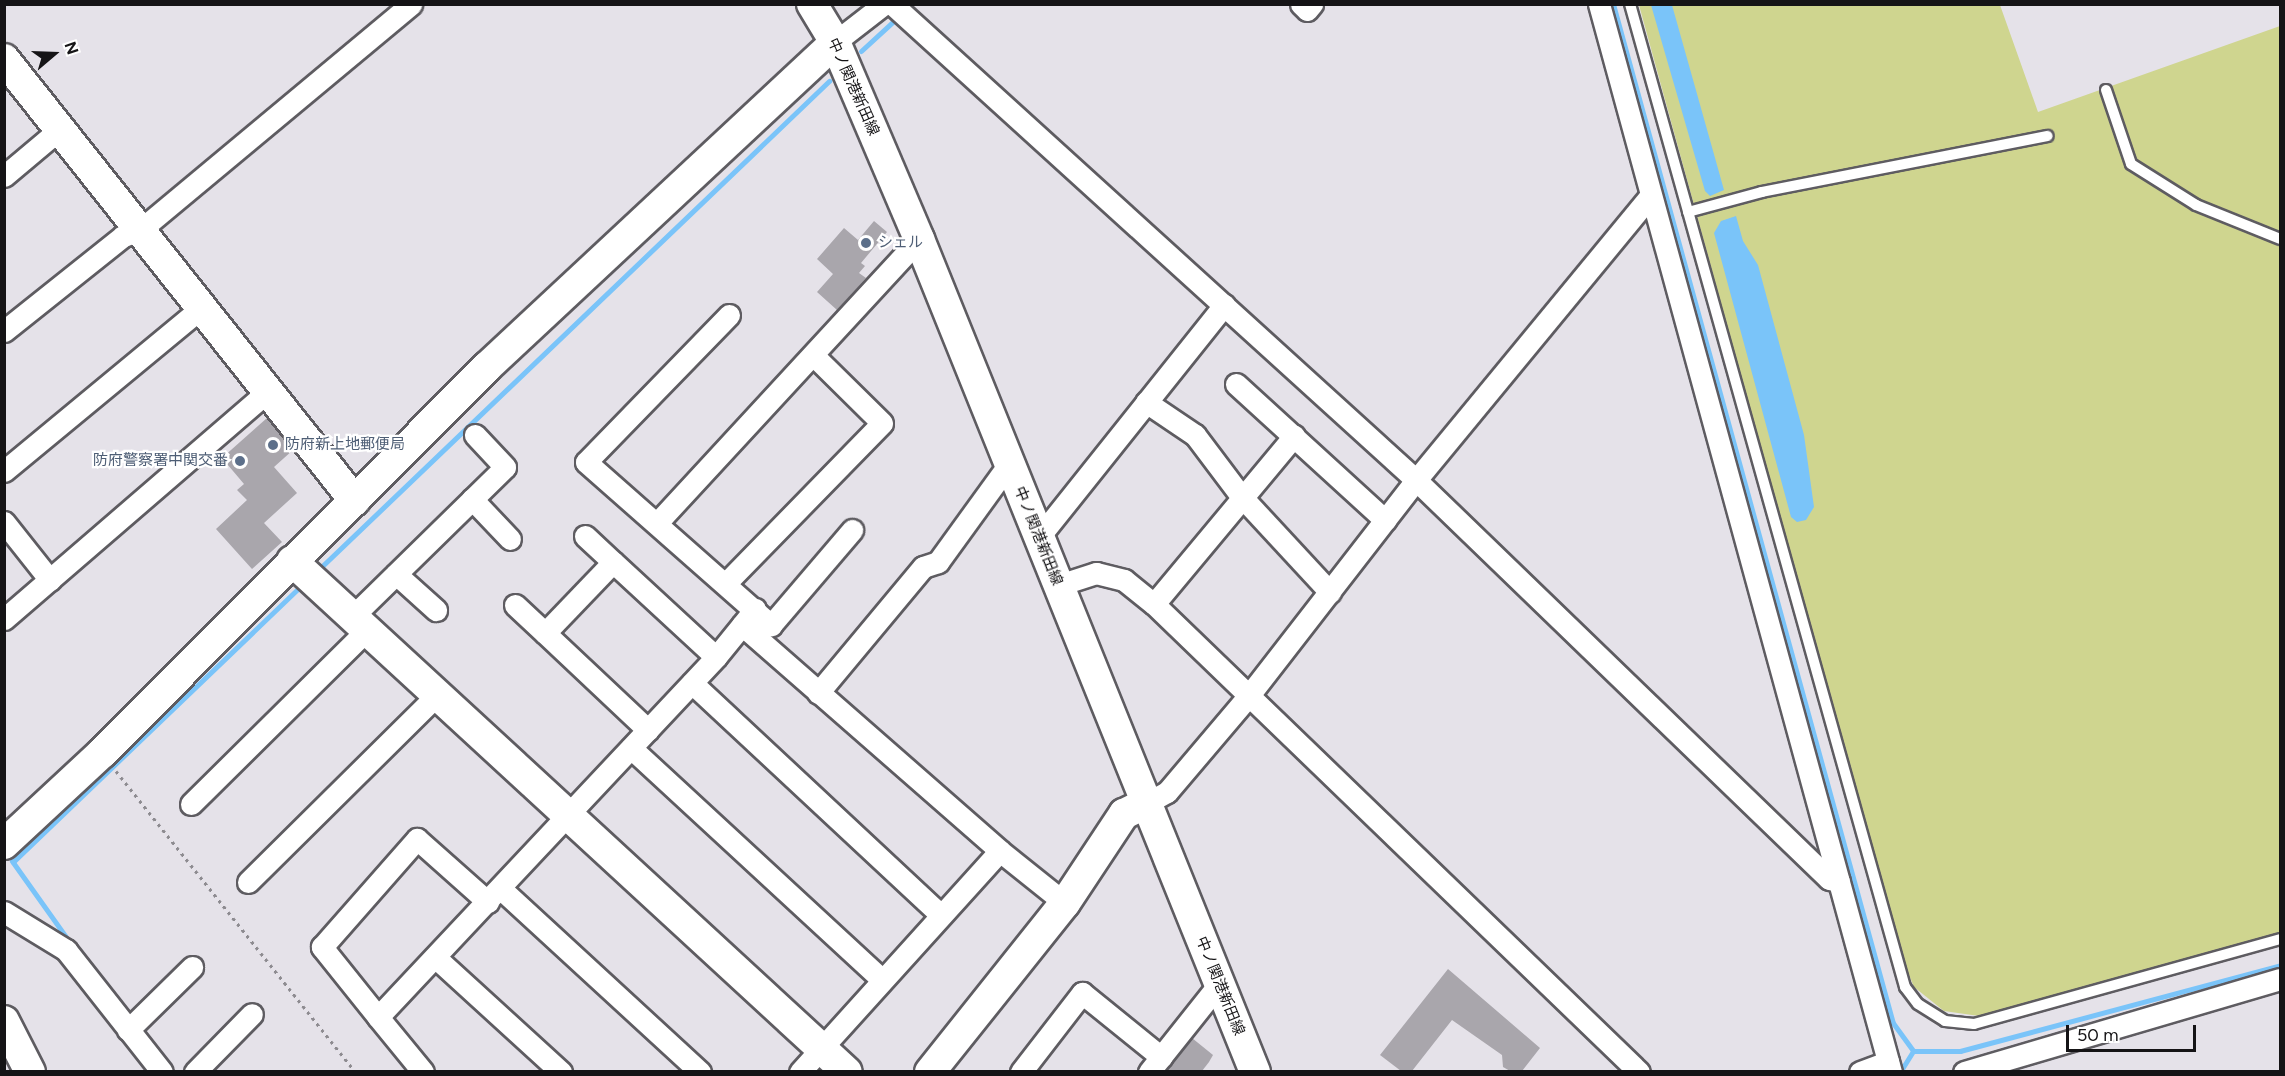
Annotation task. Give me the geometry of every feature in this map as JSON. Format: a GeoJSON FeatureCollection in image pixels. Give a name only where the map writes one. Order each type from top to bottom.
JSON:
{"type":"FeatureCollection","features":[{"type":"Feature","properties":{"kind":"street"},"geometry":{"type":"LineString","coordinates":[[4,331],[123,236],[140,230],[411,4]]}},
{"type":"Feature","properties":{"kind":"street","name":"中ノ関港新田線"},"geometry":{"type":"LineString","coordinates":[[812,4],[835,42],[919,239],[1255,1071]]}},
{"type":"Feature","properties":{"kind":"street"},"geometry":{"type":"LineString","coordinates":[[11,837],[102,753],[487,368],[835,42],[884,4]]}},
{"type":"Feature","properties":{"kind":"street"},"geometry":{"type":"LineString","coordinates":[[892,4],[1416,480],[1829,879],[1839,880]]}},
{"type":"Feature","properties":{"kind":"street"},"geometry":{"type":"LineString","coordinates":[[1301,4],[1307,10],[1312,4]]}},
{"type":"Feature","properties":{"kind":"street"},"geometry":{"type":"LineString","coordinates":[[1599,4],[1890,1067],[1860,1071]]}},
{"type":"Feature","properties":{"kind":"street"},"geometry":{"type":"LineString","coordinates":[[4,59],[355,501]]}},
{"type":"Feature","properties":{"kind":"street"},"geometry":{"type":"LineString","coordinates":[[4,176],[60,129]]}},
{"type":"Feature","properties":{"kind":"street"},"geometry":{"type":"LineString","coordinates":[[930,1071],[1065,903],[1124,814],[1167,792],[1250,694],[1416,480],[1650,196]]}},
{"type":"Feature","properties":{"kind":"street"},"geometry":{"type":"LineString","coordinates":[[657,523],[919,239]]}},
{"type":"Feature","properties":{"kind":"street"},"geometry":{"type":"LineString","coordinates":[[1039,537],[1224,305]]}},
{"type":"Feature","properties":{"kind":"street"},"geometry":{"type":"LineString","coordinates":[[4,471],[201,308]]}},
{"type":"Feature","properties":{"kind":"street"},"geometry":{"type":"LineString","coordinates":[[729,315],[586,462],[726,583],[748,617],[818,693],[1000,851],[1065,903]]}},
{"type":"Feature","properties":{"kind":"street"},"geometry":{"type":"LineString","coordinates":[[726,583],[882,423],[813,355]]}},
{"type":"Feature","properties":{"kind":"street"},"geometry":{"type":"LineString","coordinates":[[1236,384],[1385,520]]}},
{"type":"Feature","properties":{"kind":"street"},"geometry":{"type":"LineString","coordinates":[[4,619],[268,391]]}},
{"type":"Feature","properties":{"kind":"street"},"geometry":{"type":"LineString","coordinates":[[1146,402],[1195,435],[1241,496],[1330,592]]}},
{"type":"Feature","properties":{"kind":"street"},"geometry":{"type":"LineString","coordinates":[[191,804],[359,624],[396,574],[505,467],[475,435]]}},
{"type":"Feature","properties":{"kind":"street"},"geometry":{"type":"LineString","coordinates":[[1154,604],[1241,496],[1294,436]]}},
{"type":"Feature","properties":{"kind":"street"},"geometry":{"type":"LineString","coordinates":[[818,693],[923,567],[938,562],[1009,464]]}},
{"type":"Feature","properties":{"kind":"street"},"geometry":{"type":"LineString","coordinates":[[472,499],[510,539]]}},
{"type":"Feature","properties":{"kind":"street"},"geometry":{"type":"LineString","coordinates":[[4,522],[50,580]]}},
{"type":"Feature","properties":{"kind":"street"},"geometry":{"type":"LineString","coordinates":[[748,617],[771,625],[852,530]]}},
{"type":"Feature","properties":{"kind":"street"},"geometry":{"type":"LineString","coordinates":[[585,536],[716,657]]}},
{"type":"Feature","properties":{"kind":"street"},"geometry":{"type":"LineString","coordinates":[[292,561],[436,696],[847,1071]]}},
{"type":"Feature","properties":{"kind":"street"},"geometry":{"type":"LineString","coordinates":[[545,633],[613,562]]}},
{"type":"Feature","properties":{"kind":"street"},"geometry":{"type":"LineString","coordinates":[[1059,585],[1096,573],[1124,580],[1154,604],[1639,1071]]}},
{"type":"Feature","properties":{"kind":"street"},"geometry":{"type":"LineString","coordinates":[[396,574],[436,610]]}},
{"type":"Feature","properties":{"kind":"street"},"geometry":{"type":"LineString","coordinates":[[515,605],[648,730]]}},
{"type":"Feature","properties":{"kind":"street"},"geometry":{"type":"LineString","coordinates":[[378,1017],[692,683],[748,617]]}},
{"type":"Feature","properties":{"kind":"street"},"geometry":{"type":"LineString","coordinates":[[692,683],[941,915]]}},
{"type":"Feature","properties":{"kind":"street"},"geometry":{"type":"LineString","coordinates":[[248,882],[436,696]]}},
{"type":"Feature","properties":{"kind":"street"},"geometry":{"type":"LineString","coordinates":[[631,748],[882,980]]}},
{"type":"Feature","properties":{"kind":"street"},"geometry":{"type":"LineString","coordinates":[[423,1071],[322,947],[417,839],[494,895],[700,1071]]}},
{"type":"Feature","properties":{"kind":"street"},"geometry":{"type":"LineString","coordinates":[[800,1071],[1000,851]]}},
{"type":"Feature","properties":{"kind":"street"},"geometry":{"type":"LineString","coordinates":[[4,912],[66,950],[162,1071]]}},
{"type":"Feature","properties":{"kind":"street"},"geometry":{"type":"LineString","coordinates":[[435,957],[561,1071]]}},
{"type":"Feature","properties":{"kind":"street"},"geometry":{"type":"LineString","coordinates":[[128,1030],[192,967]]}},
{"type":"Feature","properties":{"kind":"street"},"geometry":{"type":"LineString","coordinates":[[1964,1071],[2021,1064],[2280,979]]}},
{"type":"Feature","properties":{"kind":"street"},"geometry":{"type":"LineString","coordinates":[[1021,1071],[1082,993],[1155,1064],[1219,984]]}},
{"type":"Feature","properties":{"kind":"street"},"geometry":{"type":"LineString","coordinates":[[195,1071],[252,1014]]}},
{"type":"Feature","properties":{"kind":"street"},"geometry":{"type":"LineString","coordinates":[[4,1021],[30,1071]]}},
{"type":"Feature","properties":{"kind":"lane"},"geometry":{"type":"LineString","coordinates":[[1630,4],[1895,964],[1912,996],[1945,1021],[1974,1024],[2280,939]]}},
{"type":"Feature","properties":{"kind":"lane"},"geometry":{"type":"LineString","coordinates":[[2106,90],[2131,164],[2196,205],[2280,239]]}},
{"type":"Feature","properties":{"kind":"lane"},"geometry":{"type":"LineString","coordinates":[[1688,212],[1762,192],[2048,136]]}},
{"type":"Feature","properties":{"kind":"path"},"geometry":{"type":"LineString","coordinates":[[102,753],[355,1071]]}},
{"type":"Feature","properties":{"kind":"green space"},"geometry":{"type":"Polygon","coordinates":[[[1639,5],[2000,5],[2038,112],[2280,26],[2280,933],[1986,1017],[1944,1011],[1914,987],[1899,951],[1639,5]]]}},
{"type":"Feature","properties":{"kind":"water"},"geometry":{"type":"Polygon","coordinates":[[[1651,5],[1672,5],[1724,190],[1710,196],[1705,191],[1651,5]]]}},
{"type":"Feature","properties":{"kind":"water"},"geometry":{"type":"Polygon","coordinates":[[[1736,216],[1743,241],[1758,265],[1804,435],[1814,507],[1806,520],[1797,522],[1791,517],[1714,233],[1721,221],[1736,216]]]}},
{"type":"Feature","properties":{"kind":"building"},"geometry":{"type":"Polygon","coordinates":[[[874,221],[887,232],[861,263],[865,266],[859,273],[866,278],[837,310],[817,292],[833,274],[817,259],[844,228],[858,240],[874,221]]]}},
{"type":"Feature","properties":{"kind":"building"},"geometry":{"type":"Polygon","coordinates":[[[267,418],[293,450],[274,467],[297,493],[264,523],[282,542],[252,569],[216,529],[247,500],[237,490],[244,484],[222,458],[267,418]]]}},
{"type":"Feature","properties":{"kind":"building"},"geometry":{"type":"Polygon","coordinates":[[[1448,969],[1540,1048],[1522,1071],[1510,1071],[1503,1067],[1502,1055],[1452,1020],[1412,1071],[1401,1071],[1380,1055],[1448,969]]]}},
{"type":"Feature","properties":{"kind":"building"},"geometry":{"type":"Polygon","coordinates":[[[1192,1038],[1213,1055],[1202,1071],[1166,1071],[1192,1038]]]}},
{"type":"Feature","properties":{"kind":"waterway"},"geometry":{"type":"LineString","coordinates":[[1613,4],[1893,1023],[1913,1051]]}},
{"type":"Feature","properties":{"kind":"waterway"},"geometry":{"type":"LineString","coordinates":[[861,51],[899,16]]}},
{"type":"Feature","properties":{"kind":"waterway"},"geometry":{"type":"LineString","coordinates":[[317,571],[829,81]]}},
{"type":"Feature","properties":{"kind":"waterway"},"geometry":{"type":"LineString","coordinates":[[13,862],[304,583]]}},
{"type":"Feature","properties":{"kind":"waterway"},"geometry":{"type":"LineString","coordinates":[[12,861],[71,944]]}},
{"type":"Feature","properties":{"kind":"waterway"},"geometry":{"type":"LineString","coordinates":[[1913,1051],[1960,1051],[2280,965]]}},
{"type":"Feature","properties":{"kind":"waterway"},"geometry":{"type":"LineString","coordinates":[[1900,1072],[1913,1051]]}},
{"type":"Feature","properties":{"kind":"place","name":"シェル"},"geometry":{"type":"Point","coordinates":[866,243]}},
{"type":"Feature","properties":{"kind":"place","name":"防府新上地郵便局"},"geometry":{"type":"Point","coordinates":[273,445]}},
{"type":"Feature","properties":{"kind":"place","name":"防府警察署中関交番"},"geometry":{"type":"Point","coordinates":[240,461]}}]}
